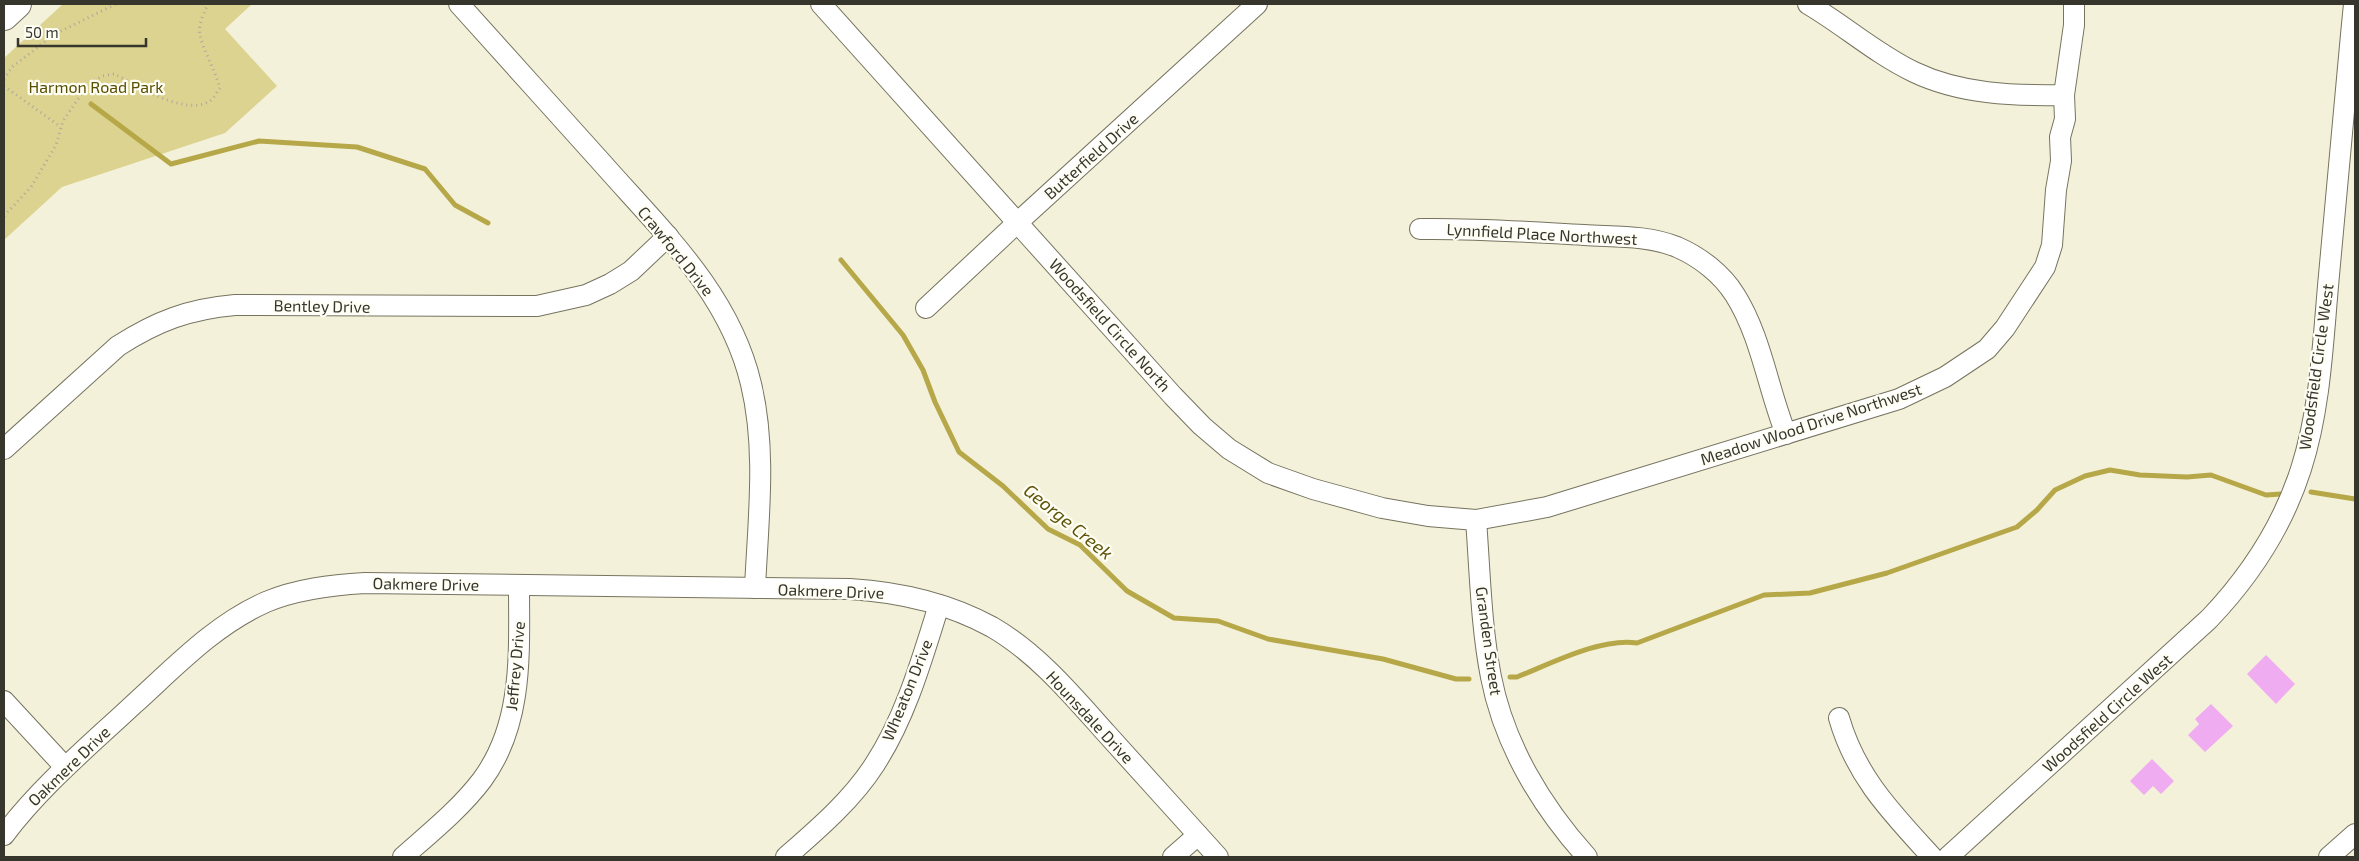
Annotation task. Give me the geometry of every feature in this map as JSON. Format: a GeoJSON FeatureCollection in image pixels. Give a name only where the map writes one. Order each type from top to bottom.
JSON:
{"type":"FeatureCollection","features":[{"type":"Feature","properties":{"kind":"main road"},"geometry":{"type":"LineString","coordinates":[[4,16],[17,4]]}},
{"type":"Feature","properties":{"kind":"street","name":"Crawford Drive"},"geometry":{"type":"LineString","coordinates":[[459,4],[668,236],[702,279],[724,315],[739,345],[751,385],[758,434],[760,477],[755,588]]}},
{"type":"Feature","properties":{"kind":"street","name":"Woodsfield Circle North"},"geometry":{"type":"LineString","coordinates":[[821,4],[1202,426],[1248,462],[1290,482],[1382,508],[1428,516],[1476,520]]}},
{"type":"Feature","properties":{"kind":"street","name":"Butterfield Drive"},"geometry":{"type":"LineString","coordinates":[[926,308],[1257,4]]}},
{"type":"Feature","properties":{"kind":"street"},"geometry":{"type":"LineString","coordinates":[[1808,4],[1899,64],[1938,81],[1987,92],[2012,95],[2064,95]]}},
{"type":"Feature","properties":{"kind":"street","name":"Meadow Wood Drive Northwest"},"geometry":{"type":"LineString","coordinates":[[1476,520],[1547,507],[1900,399],[1923,389],[1987,348],[2005,328],[2045,267],[2052,245],[2056,190],[2061,162],[2060,137],[2065,119],[2064,95],[2074,25],[2074,4]]}},
{"type":"Feature","properties":{"kind":"street","name":"Woodsfield Circle West"},"geometry":{"type":"LineString","coordinates":[[1948,857],[2209,619],[2242,581],[2282,516],[2301,469],[2313,420],[2322,345],[2354,4]]}},
{"type":"Feature","properties":{"kind":"street","name":"Lynnfield Place Northwest"},"geometry":{"type":"LineString","coordinates":[[1420,229],[1457,228],[1632,236],[1677,247],[1700,259],[1719,276],[1735,295],[1746,316],[1776,411],[1786,434]]}},
{"type":"Feature","properties":{"kind":"street","name":"Bentley Drive"},"geometry":{"type":"LineString","coordinates":[[4,449],[118,346],[138,333],[186,312],[235,305],[536,306],[586,295],[610,284],[631,271],[668,236]]}},
{"type":"Feature","properties":{"kind":"street","name":"Granden Street"},"geometry":{"type":"LineString","coordinates":[[1476,520],[1484,626],[1491,676],[1497,701],[1514,748],[1537,792],[1587,857]]}},
{"type":"Feature","properties":{"kind":"street","name":"Oakmere Drive"},"geometry":{"type":"LineString","coordinates":[[4,835],[64,767],[202,643],[243,614],[266,602],[290,594],[340,584],[875,590],[900,594],[939,605]]}},
{"type":"Feature","properties":{"kind":"street","name":"Jeffrey Drive"},"geometry":{"type":"LineString","coordinates":[[403,857],[448,816],[481,781],[495,760],[505,738],[512,714],[516,688],[519,585]]}},
{"type":"Feature","properties":{"kind":"street","name":"Hounsdale Drive"},"geometry":{"type":"LineString","coordinates":[[939,605],[964,614],[993,628],[1020,646],[1046,670],[1218,857]]}},
{"type":"Feature","properties":{"kind":"street","name":"Wheaton Drive"},"geometry":{"type":"LineString","coordinates":[[786,857],[842,804],[875,764],[901,714],[914,682],[939,605]]}},
{"type":"Feature","properties":{"kind":"street"},"geometry":{"type":"LineString","coordinates":[[4,702],[64,767]]}},
{"type":"Feature","properties":{"kind":"street"},"geometry":{"type":"LineString","coordinates":[[1839,718],[1848,746],[1865,778],[1891,812],[1932,857]]}},
{"type":"Feature","properties":{"kind":"street"},"geometry":{"type":"LineString","coordinates":[[2329,857],[2355,834]]}},
{"type":"Feature","properties":{"kind":"street"},"geometry":{"type":"LineString","coordinates":[[1173,857],[1198,835]]}},
{"type":"Feature","properties":{"kind":"path"},"geometry":{"type":"LineString","coordinates":[[4,79],[12,67],[55,34],[116,4]]}},
{"type":"Feature","properties":{"kind":"path"},"geometry":{"type":"LineString","coordinates":[[4,216],[31,187],[56,145],[62,127],[87,86],[102,76],[114,74],[180,105],[202,104],[211,101],[220,88],[216,71],[200,35],[201,22],[208,4]]}},
{"type":"Feature","properties":{"kind":"path"},"geometry":{"type":"LineString","coordinates":[[4,86],[62,127]]}},
{"type":"Feature","properties":{"kind":"green space","name":"Harmon Road Park"},"geometry":{"type":"Polygon","coordinates":[[[63,4],[252,4],[225,29],[277,86],[225,133],[62,187],[4,240],[4,58],[63,4]]]}},
{"type":"Feature","properties":{"kind":"building"},"geometry":{"type":"Polygon","coordinates":[[[2266,655],[2295,684],[2276,704],[2247,674],[2266,655]]]}},
{"type":"Feature","properties":{"kind":"building"},"geometry":{"type":"Polygon","coordinates":[[[2211,704],[2233,726],[2205,752],[2188,735],[2199,724],[2195,719],[2211,704]]]}},
{"type":"Feature","properties":{"kind":"building"},"geometry":{"type":"Polygon","coordinates":[[[2152,759],[2174,781],[2161,794],[2153,786],[2144,795],[2130,781],[2152,759]]]}},
{"type":"Feature","properties":{"kind":"waterway","name":"George Creek"},"geometry":{"type":"LineString","coordinates":[[91,104],[171,164],[259,141],[357,147],[425,169],[455,205],[488,223]]}},
{"type":"Feature","properties":{"kind":"waterway","name":"George Creek"},"geometry":{"type":"LineString","coordinates":[[841,260],[903,335],[923,370],[935,402],[959,452],[1003,486],[1048,529],[1080,545],[1127,591],[1174,618],[1218,621],[1268,639],[1383,659],[1456,679],[1469,679]]}},
{"type":"Feature","properties":{"kind":"waterway"},"geometry":{"type":"LineString","coordinates":[[1510,677],[1517,677],[1592,648],[1623,642],[1637,643],[1764,595],[1810,593],[1887,573],[2017,527],[2037,510],[2055,490],[2085,476],[2110,470],[2140,475],[2187,477],[2211,475],[2266,495],[2281,494]]}},
{"type":"Feature","properties":{"kind":"waterway","name":"George Creek"},"geometry":{"type":"LineString","coordinates":[[2311,492],[2355,499]]}}]}
